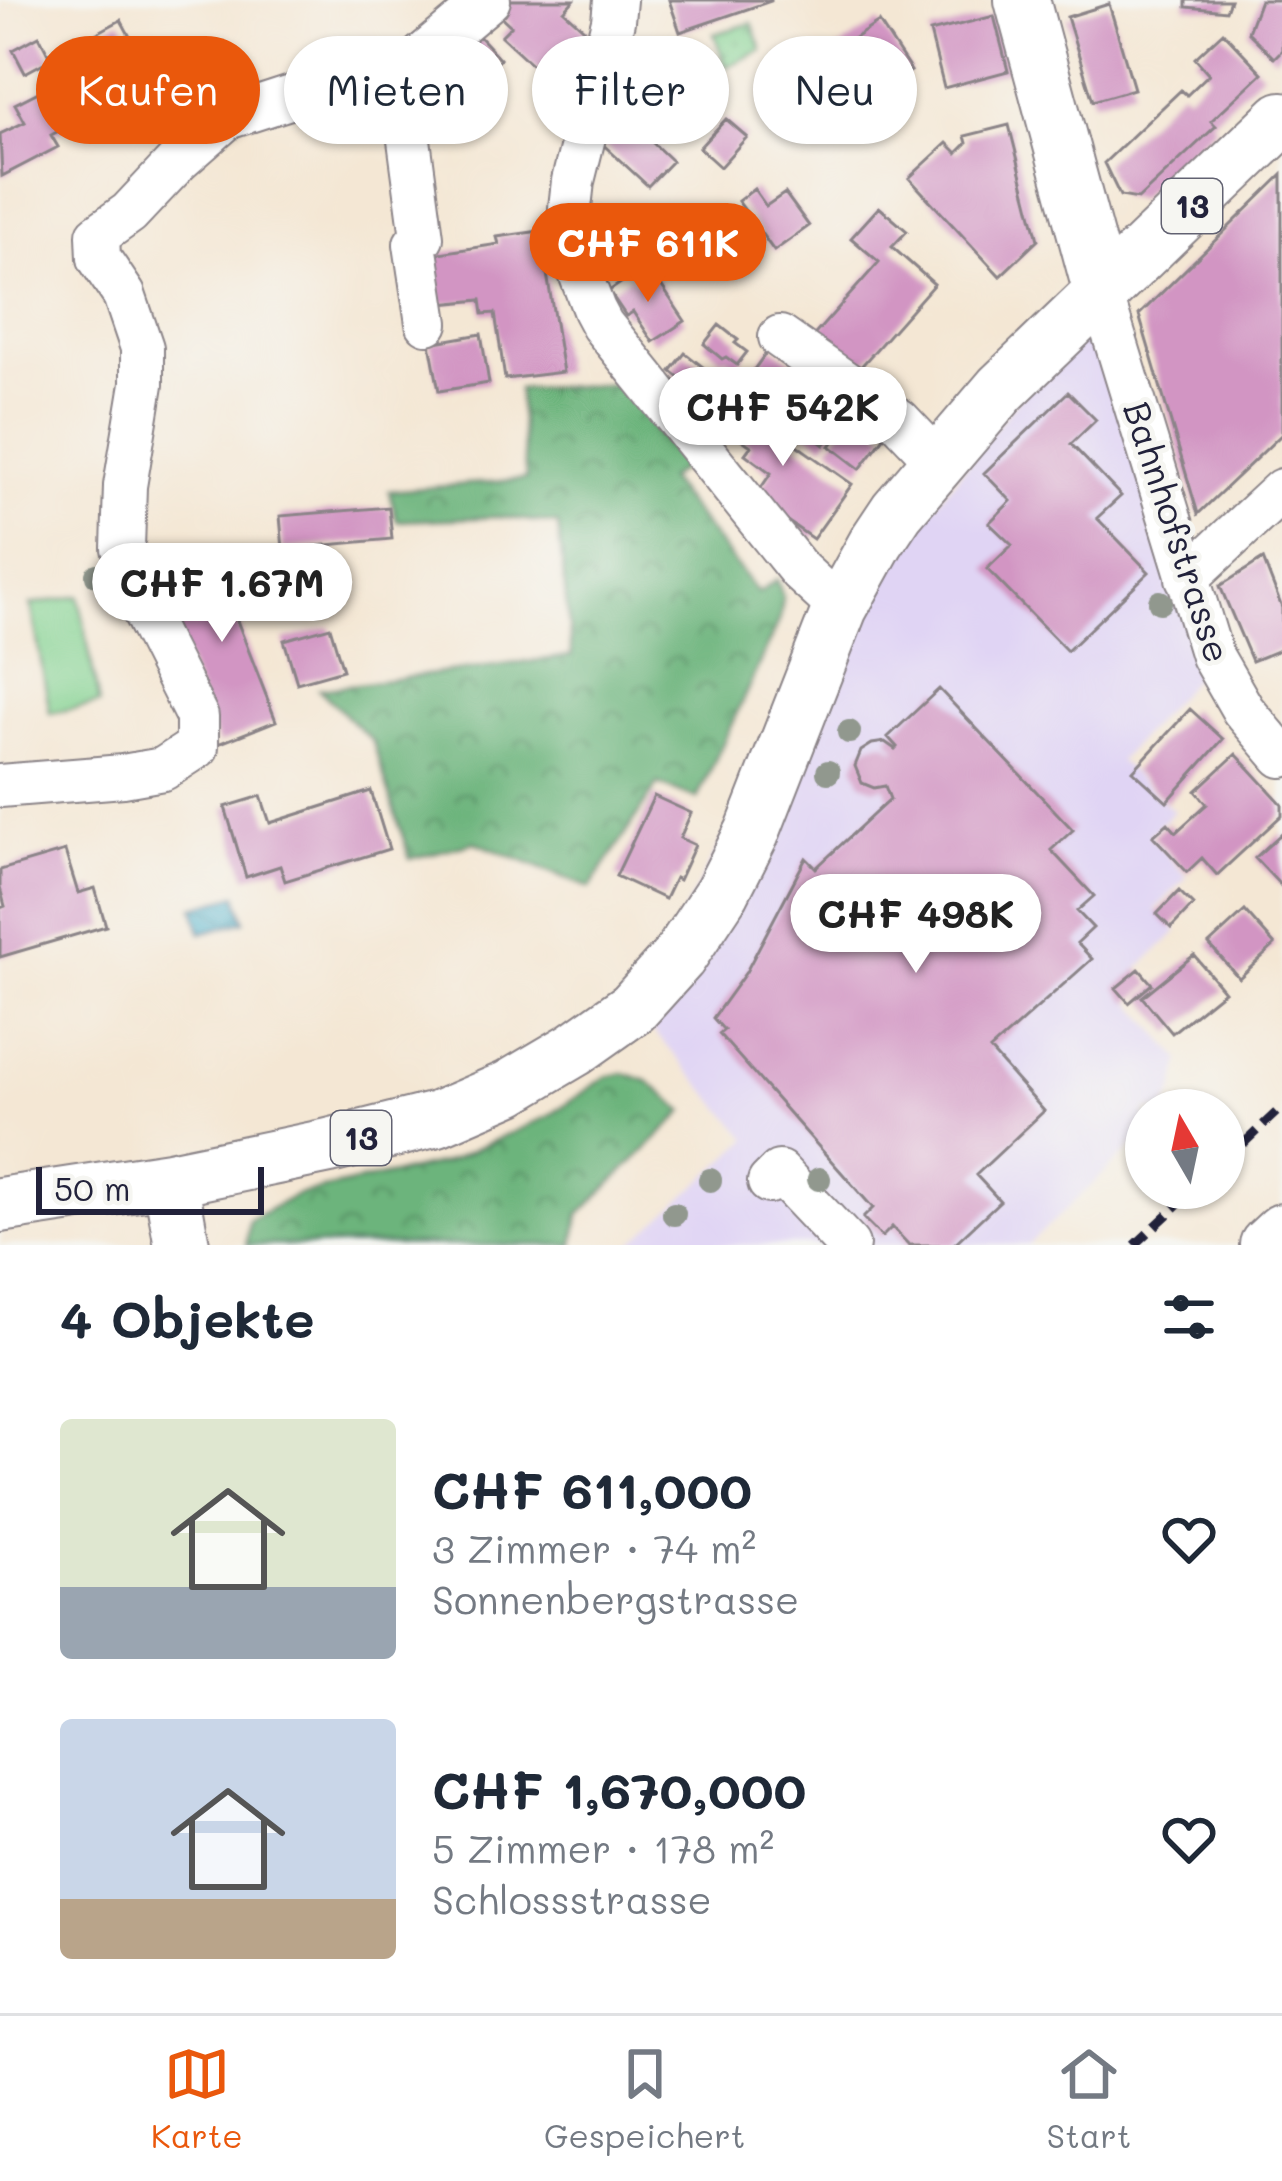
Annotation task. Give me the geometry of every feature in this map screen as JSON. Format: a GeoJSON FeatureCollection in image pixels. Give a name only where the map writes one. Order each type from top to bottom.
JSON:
{"type":"FeatureCollection","features":[{"type":"Feature","properties":{"kind":"main road"},"geometry":{"type":"LineString","coordinates":[[1022,0],[1101,293]]}},
{"type":"Feature","properties":{"kind":"main road","name":"13"},"geometry":{"type":"LineString","coordinates":[[0,1205],[170,1179],[437,1119],[509,1088],[633,1008],[679,957],[722,892],[752,833],[840,608],[877,541],[1001,388],[1282,118]]}},
{"type":"Feature","properties":{"kind":"main road"},"geometry":{"type":"LineString","coordinates":[[170,1179],[182,1245]]}},
{"type":"Feature","properties":{"kind":"main road"},"geometry":{"type":"LineString","coordinates":[[1267,1245],[1282,1232]]}},
{"type":"Feature","properties":{"kind":"street"},"geometry":{"type":"LineString","coordinates":[[446,36],[489,0]]}},
{"type":"Feature","properties":{"kind":"street"},"geometry":{"type":"LineString","coordinates":[[615,0],[573,181],[556,208],[575,260],[602,325],[800,571],[840,608]]}},
{"type":"Feature","properties":{"kind":"street"},"geometry":{"type":"LineString","coordinates":[[0,786],[163,769],[197,747],[196,716],[134,592],[123,548],[125,486],[142,384],[142,348],[124,295],[99,258],[98,235],[129,213],[227,118],[284,100]]}},
{"type":"Feature","properties":{"kind":"street"},"geometry":{"type":"LineString","coordinates":[[413,144],[436,235],[415,244],[427,323]]}},
{"type":"Feature","properties":{"kind":"street","name":"Bahnhofstrasse"},"geometry":{"type":"LineString","coordinates":[[1101,293],[1212,656],[1243,710],[1282,756]]}},
{"type":"Feature","properties":{"kind":"street"},"geometry":{"type":"LineString","coordinates":[[780,337],[899,420],[938,461]]}},
{"type":"Feature","properties":{"kind":"street"},"geometry":{"type":"LineString","coordinates":[[1187,578],[1282,490]]}},
{"type":"Feature","properties":{"kind":"street"},"geometry":{"type":"LineString","coordinates":[[769,1182],[779,1172],[837,1241]]}},
{"type":"Feature","properties":{"kind":"shaded area"},"geometry":{"type":"Polygon","coordinates":[[[1101,293],[1203,668],[1119,761],[1174,811],[1149,835],[1187,877],[1155,910],[1178,931],[1119,987],[1181,1060],[1175,1089],[1125,1089],[1125,1154],[1028,1245],[630,1245],[749,1139],[633,1008],[825,646],[1101,293]]]}},
{"type":"Feature","properties":{"kind":"green space"},"geometry":{"type":"Polygon","coordinates":[[[752,23],[757,36],[753,36],[753,54],[729,66],[729,36],[714,34],[752,23]]]}},
{"type":"Feature","properties":{"kind":"green space"},"geometry":{"type":"Polygon","coordinates":[[[621,384],[686,466],[667,479],[758,593],[777,580],[783,598],[780,619],[697,799],[658,784],[590,888],[475,842],[410,859],[373,742],[319,689],[572,656],[558,524],[500,517],[397,521],[389,491],[526,479],[518,389],[621,384]]]}},
{"type":"Feature","properties":{"kind":"green space"},"geometry":{"type":"Polygon","coordinates":[[[79,596],[99,704],[50,713],[31,605],[79,596]]]}},
{"type":"Feature","properties":{"kind":"green space"},"geometry":{"type":"Polygon","coordinates":[[[624,1073],[648,1081],[685,1111],[579,1215],[574,1245],[246,1245],[249,1220],[297,1195],[444,1163],[549,1116],[606,1077],[624,1073]]]}},
{"type":"Feature","properties":{"kind":"water"},"geometry":{"type":"Polygon","coordinates":[[[237,895],[245,921],[201,933],[194,907],[237,895]]]}},
{"type":"Feature","properties":{"kind":"building"},"geometry":{"type":"Polygon","coordinates":[[[510,0],[574,0],[564,11],[592,36],[532,36],[532,65],[508,42],[508,36],[501,36],[511,26],[497,13],[510,0]]]}},
{"type":"Feature","properties":{"kind":"building"},"geometry":{"type":"Polygon","coordinates":[[[669,0],[771,0],[771,1],[680,32],[669,0]]]}},
{"type":"Feature","properties":{"kind":"building"},"geometry":{"type":"Polygon","coordinates":[[[1186,0],[1230,0],[1226,11],[1186,7],[1186,0]]]}},
{"type":"Feature","properties":{"kind":"building"},"geometry":{"type":"Polygon","coordinates":[[[1260,0],[1282,0],[1282,50],[1274,58],[1248,32],[1260,0]]]}},
{"type":"Feature","properties":{"kind":"building"},"geometry":{"type":"Polygon","coordinates":[[[1109,4],[1134,89],[1093,101],[1067,17],[1109,4]]]}},
{"type":"Feature","properties":{"kind":"building"},"geometry":{"type":"Polygon","coordinates":[[[994,16],[1008,71],[944,88],[930,32],[994,16]]]}},
{"type":"Feature","properties":{"kind":"building"},"geometry":{"type":"Polygon","coordinates":[[[121,20],[130,36],[92,36],[121,20]]]}},
{"type":"Feature","properties":{"kind":"building"},"geometry":{"type":"Polygon","coordinates":[[[879,22],[888,36],[858,36],[879,22]]]}},
{"type":"Feature","properties":{"kind":"building"},"geometry":{"type":"Polygon","coordinates":[[[1223,32],[1262,73],[1211,121],[1216,126],[1138,199],[1120,196],[1104,163],[1181,90],[1187,95],[1209,74],[1195,58],[1223,32]]]}},
{"type":"Feature","properties":{"kind":"building"},"geometry":{"type":"Polygon","coordinates":[[[36,38],[36,67],[25,73],[13,50],[36,38]]]}},
{"type":"Feature","properties":{"kind":"building"},"geometry":{"type":"Polygon","coordinates":[[[36,93],[36,144],[58,147],[2,176],[0,134],[25,122],[15,104],[36,93]]]}},
{"type":"Feature","properties":{"kind":"building"},"geometry":{"type":"Polygon","coordinates":[[[729,122],[747,137],[720,167],[699,148],[729,144],[729,122]]]}},
{"type":"Feature","properties":{"kind":"building"},"geometry":{"type":"Polygon","coordinates":[[[1009,125],[1038,240],[1000,276],[909,178],[947,143],[957,153],[967,143],[965,136],[1009,125]]]}},
{"type":"Feature","properties":{"kind":"building"},"geometry":{"type":"Polygon","coordinates":[[[602,144],[654,144],[672,161],[648,186],[602,144]]]}},
{"type":"Feature","properties":{"kind":"building"},"geometry":{"type":"Polygon","coordinates":[[[1282,175],[1282,434],[1198,514],[1139,315],[1282,175]]]}},
{"type":"Feature","properties":{"kind":"building"},"geometry":{"type":"Polygon","coordinates":[[[754,189],[766,206],[785,193],[809,226],[774,251],[738,201],[754,189]]]}},
{"type":"Feature","properties":{"kind":"building"},"geometry":{"type":"Polygon","coordinates":[[[879,207],[907,231],[892,247],[934,284],[850,379],[808,342],[879,262],[851,238],[879,207]]]}},
{"type":"Feature","properties":{"kind":"building"},"geometry":{"type":"Polygon","coordinates":[[[700,217],[721,251],[686,273],[665,238],[700,217]]]}},
{"type":"Feature","properties":{"kind":"building"},"geometry":{"type":"Polygon","coordinates":[[[540,231],[563,372],[505,379],[495,313],[483,314],[481,300],[440,304],[433,254],[499,244],[497,237],[540,231]]]}},
{"type":"Feature","properties":{"kind":"building"},"geometry":{"type":"Polygon","coordinates":[[[651,270],[685,321],[653,342],[633,312],[626,316],[609,291],[651,270]]]}},
{"type":"Feature","properties":{"kind":"building"},"geometry":{"type":"Polygon","coordinates":[[[719,325],[747,352],[737,365],[704,344],[719,325]]]}},
{"type":"Feature","properties":{"kind":"building"},"geometry":{"type":"Polygon","coordinates":[[[481,334],[489,383],[439,391],[430,343],[481,334]]]}},
{"type":"Feature","properties":{"kind":"building"},"geometry":{"type":"Polygon","coordinates":[[[771,346],[853,405],[824,445],[742,386],[771,346]]]}},
{"type":"Feature","properties":{"kind":"building"},"geometry":{"type":"Polygon","coordinates":[[[685,353],[708,371],[694,389],[671,371],[685,353]]]}},
{"type":"Feature","properties":{"kind":"building"},"geometry":{"type":"Polygon","coordinates":[[[717,389],[852,484],[813,539],[754,498],[771,473],[745,454],[751,446],[701,411],[717,389]]]}},
{"type":"Feature","properties":{"kind":"building"},"geometry":{"type":"Polygon","coordinates":[[[1068,392],[1096,420],[1071,444],[1121,496],[1097,518],[1149,572],[1067,651],[987,569],[1012,545],[989,523],[1011,501],[984,473],[1068,392]]]}},
{"type":"Feature","properties":{"kind":"building"},"geometry":{"type":"Polygon","coordinates":[[[856,412],[886,435],[860,469],[830,446],[856,412]]]}},
{"type":"Feature","properties":{"kind":"building"},"geometry":{"type":"Polygon","coordinates":[[[389,507],[392,539],[283,549],[280,516],[389,507]]]}},
{"type":"Feature","properties":{"kind":"building"},"geometry":{"type":"Polygon","coordinates":[[[255,555],[272,599],[234,613],[276,721],[218,744],[160,591],[255,555]]]}},
{"type":"Feature","properties":{"kind":"building"},"geometry":{"type":"Polygon","coordinates":[[[1263,559],[1282,608],[1282,649],[1252,661],[1220,586],[1263,559]]]}},
{"type":"Feature","properties":{"kind":"building"},"geometry":{"type":"Polygon","coordinates":[[[330,627],[343,670],[297,683],[284,640],[330,627]]]}},
{"type":"Feature","properties":{"kind":"building"},"geometry":{"type":"Polygon","coordinates":[[[939,689],[1073,830],[1051,850],[1094,896],[1077,911],[1093,928],[1077,943],[1092,959],[990,1050],[1044,1111],[976,1175],[1000,1201],[953,1245],[909,1245],[892,1227],[882,1237],[863,1218],[873,1208],[719,1034],[724,1030],[713,1018],[746,972],[806,858],[816,868],[890,799],[885,786],[862,783],[855,766],[861,751],[885,742],[895,749],[888,737],[939,689]]]}},
{"type":"Feature","properties":{"kind":"building"},"geometry":{"type":"Polygon","coordinates":[[[1190,709],[1223,739],[1167,802],[1133,771],[1190,709]]]}},
{"type":"Feature","properties":{"kind":"building"},"geometry":{"type":"Polygon","coordinates":[[[1236,754],[1282,804],[1282,815],[1217,875],[1202,858],[1187,872],[1153,836],[1168,823],[1176,832],[1207,804],[1196,791],[1236,754]]]}},
{"type":"Feature","properties":{"kind":"building"},"geometry":{"type":"Polygon","coordinates":[[[371,791],[389,849],[285,881],[280,866],[246,877],[225,807],[261,796],[270,823],[371,791]]]}},
{"type":"Feature","properties":{"kind":"building"},"geometry":{"type":"Polygon","coordinates":[[[654,796],[691,813],[680,838],[695,845],[665,899],[616,876],[654,796]]]}},
{"type":"Feature","properties":{"kind":"building"},"geometry":{"type":"Polygon","coordinates":[[[1282,833],[1282,887],[1255,858],[1282,833]]]}},
{"type":"Feature","properties":{"kind":"building"},"geometry":{"type":"Polygon","coordinates":[[[65,851],[78,893],[95,888],[106,926],[0,957],[0,908],[5,906],[0,870],[65,851]]]}},
{"type":"Feature","properties":{"kind":"building"},"geometry":{"type":"Polygon","coordinates":[[[1179,891],[1193,905],[1171,928],[1157,914],[1179,891]]]}},
{"type":"Feature","properties":{"kind":"building"},"geometry":{"type":"Polygon","coordinates":[[[1245,911],[1275,945],[1239,978],[1209,944],[1245,911]]]}},
{"type":"Feature","properties":{"kind":"building"},"geometry":{"type":"Polygon","coordinates":[[[1194,955],[1224,991],[1172,1033],[1142,997],[1194,955]]]}},
{"type":"Feature","properties":{"kind":"building"},"geometry":{"type":"Polygon","coordinates":[[[1139,969],[1152,984],[1129,1003],[1116,988],[1139,969]]]}},
{"type":"Feature","properties":{"kind":"railway"},"geometry":{"type":"LineString","coordinates":[[1245,1142],[1282,1107]]}},
{"type":"Feature","properties":{"kind":"railway"},"geometry":{"type":"LineString","coordinates":[[1135,1245],[1174,1209]]}}]}
